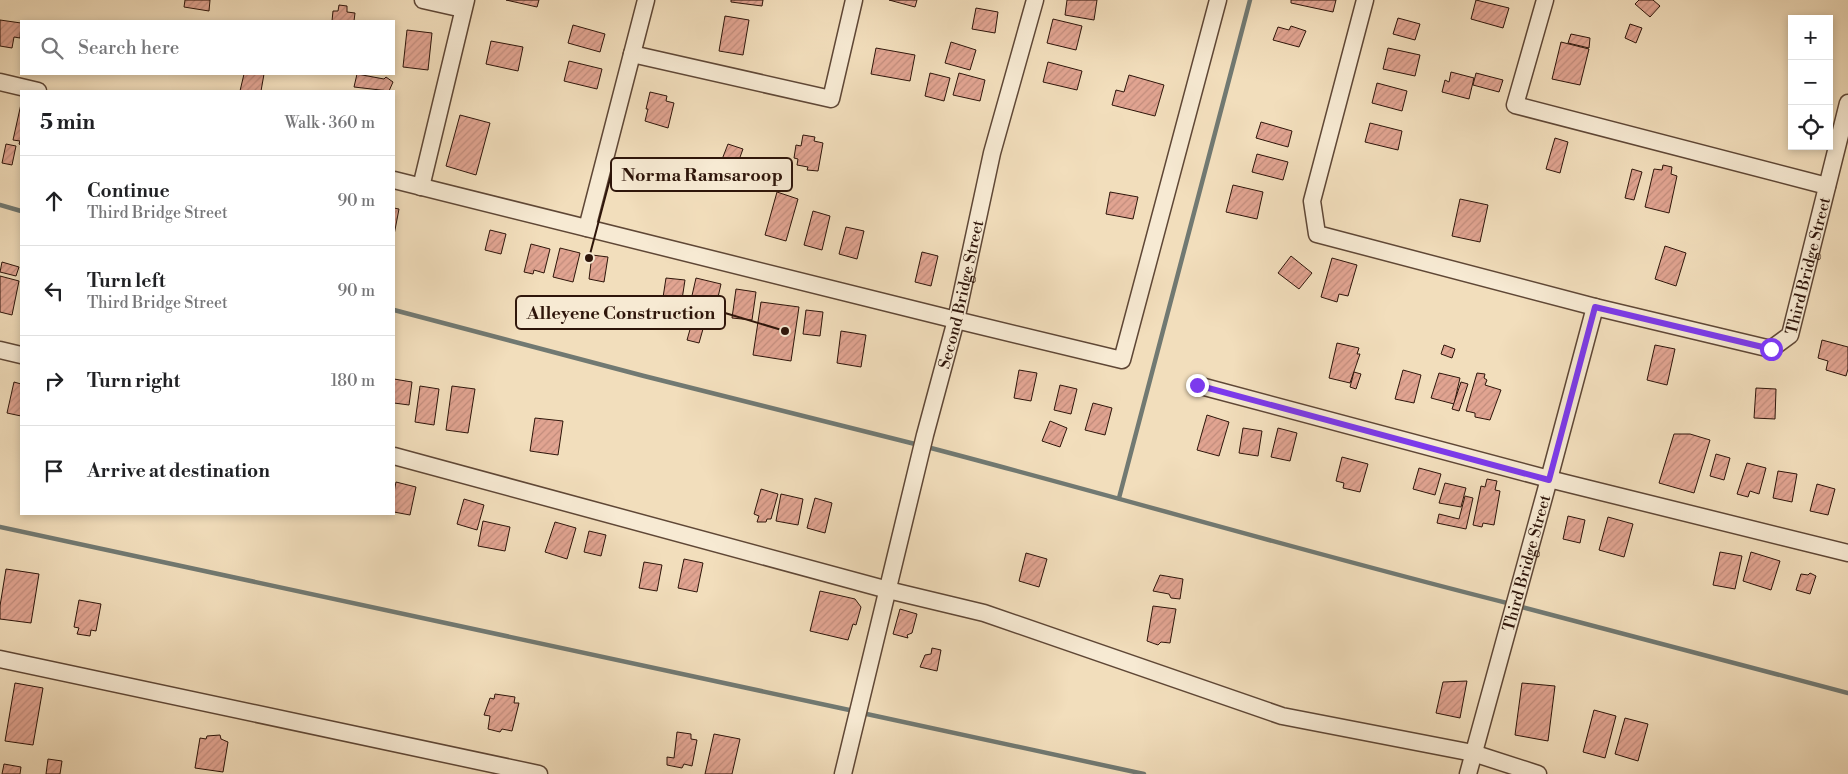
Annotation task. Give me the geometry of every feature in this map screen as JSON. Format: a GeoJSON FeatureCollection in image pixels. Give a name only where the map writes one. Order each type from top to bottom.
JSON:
{"type":"FeatureCollection","features":[{"type":"Feature","properties":{"kind":"street"},"geometry":{"type":"LineString","coordinates":[[421,187],[464,5],[423,0]]}},
{"type":"Feature","properties":{"kind":"street"},"geometry":{"type":"LineString","coordinates":[[587,228],[646,0]]}},
{"type":"Feature","properties":{"kind":"street"},"geometry":{"type":"LineString","coordinates":[[632,54],[831,99],[854,0]]}},
{"type":"Feature","properties":{"kind":"street","name":"Second Bridge Street"},"geometry":{"type":"LineString","coordinates":[[843,774],[925,435],[956,320],[992,153],[1035,0]]}},
{"type":"Feature","properties":{"kind":"street"},"geometry":{"type":"LineString","coordinates":[[395,180],[1122,360],[1218,0]]}},
{"type":"Feature","properties":{"kind":"street"},"geometry":{"type":"LineString","coordinates":[[1365,0],[1312,201],[1317,234],[1609,310]]}},
{"type":"Feature","properties":{"kind":"street"},"geometry":{"type":"LineString","coordinates":[[1545,0],[1515,105],[1827,186]]}},
{"type":"Feature","properties":{"kind":"street"},"geometry":{"type":"LineString","coordinates":[[0,82],[34,90]]}},
{"type":"Feature","properties":{"kind":"street","name":"Third Bridge Street"},"geometry":{"type":"LineString","coordinates":[[1468,774],[1472,753],[1549,480],[1609,310],[1771,349],[1790,335],[1848,103]]}},
{"type":"Feature","properties":{"kind":"street"},"geometry":{"type":"LineString","coordinates":[[0,350],[20,356]]}},
{"type":"Feature","properties":{"kind":"street"},"geometry":{"type":"LineString","coordinates":[[1197,385],[1549,480],[1848,553]]}},
{"type":"Feature","properties":{"kind":"street"},"geometry":{"type":"LineString","coordinates":[[395,456],[888,590],[984,612],[1282,716],[1472,753],[1538,774]]}},
{"type":"Feature","properties":{"kind":"street"},"geometry":{"type":"LineString","coordinates":[[0,659],[481,768],[539,774]]}},
{"type":"Feature","properties":{"kind":"building"},"geometry":{"type":"Polygon","coordinates":[[[185,0],[210,0],[209,11],[184,7],[185,0]]]}},
{"type":"Feature","properties":{"kind":"building"},"geometry":{"type":"Polygon","coordinates":[[[506,0],[539,0],[537,7],[506,0]]]}},
{"type":"Feature","properties":{"kind":"building"},"geometry":{"type":"Polygon","coordinates":[[[731,0],[763,0],[762,6],[731,2],[731,0]]]}},
{"type":"Feature","properties":{"kind":"building"},"geometry":{"type":"Polygon","coordinates":[[[889,0],[917,0],[915,7],[889,0]]]}},
{"type":"Feature","properties":{"kind":"building"},"geometry":{"type":"Polygon","coordinates":[[[1067,0],[1097,0],[1094,20],[1065,15],[1067,0]]]}},
{"type":"Feature","properties":{"kind":"building"},"geometry":{"type":"Polygon","coordinates":[[[1291,0],[1336,0],[1333,12],[1291,3],[1291,0]]]}},
{"type":"Feature","properties":{"kind":"building"},"geometry":{"type":"Polygon","coordinates":[[[1476,0],[1509,8],[1503,28],[1471,19],[1476,0]]]}},
{"type":"Feature","properties":{"kind":"building"},"geometry":{"type":"Polygon","coordinates":[[[1639,0],[1653,0],[1660,6],[1650,17],[1635,4],[1639,0]]]}},
{"type":"Feature","properties":{"kind":"building"},"geometry":{"type":"Polygon","coordinates":[[[339,5],[347,6],[347,12],[355,13],[354,20],[332,20],[333,11],[338,11],[339,5]]]}},
{"type":"Feature","properties":{"kind":"building"},"geometry":{"type":"Polygon","coordinates":[[[976,8],[998,12],[995,33],[972,29],[976,8]]]}},
{"type":"Feature","properties":{"kind":"building"},"geometry":{"type":"Polygon","coordinates":[[[725,16],[749,20],[743,55],[719,51],[725,16]]]}},
{"type":"Feature","properties":{"kind":"building"},"geometry":{"type":"Polygon","coordinates":[[[1398,18],[1420,24],[1415,40],[1393,34],[1398,18]]]}},
{"type":"Feature","properties":{"kind":"building"},"geometry":{"type":"Polygon","coordinates":[[[1053,19],[1082,26],[1076,50],[1047,43],[1053,19]]]}},
{"type":"Feature","properties":{"kind":"building"},"geometry":{"type":"Polygon","coordinates":[[[0,20],[20,23],[20,38],[14,37],[12,48],[0,46],[0,20]]]}},
{"type":"Feature","properties":{"kind":"building"},"geometry":{"type":"Polygon","coordinates":[[[1630,24],[1642,28],[1636,43],[1625,38],[1630,24]]]}},
{"type":"Feature","properties":{"kind":"building"},"geometry":{"type":"Polygon","coordinates":[[[573,25],[605,34],[600,52],[568,43],[573,25]]]}},
{"type":"Feature","properties":{"kind":"building"},"geometry":{"type":"Polygon","coordinates":[[[1291,26],[1306,31],[1299,47],[1273,40],[1278,27],[1289,30],[1291,26]]]}},
{"type":"Feature","properties":{"kind":"building"},"geometry":{"type":"Polygon","coordinates":[[[407,30],[432,33],[428,70],[403,67],[407,30]]]}},
{"type":"Feature","properties":{"kind":"building"},"geometry":{"type":"Polygon","coordinates":[[[1571,34],[1590,38],[1589,48],[1568,43],[1571,34]]]}},
{"type":"Feature","properties":{"kind":"building"},"geometry":{"type":"Polygon","coordinates":[[[491,41],[523,47],[518,71],[486,64],[491,41]]]}},
{"type":"Feature","properties":{"kind":"building"},"geometry":{"type":"Polygon","coordinates":[[[951,42],[976,50],[970,70],[945,63],[951,42]]]}},
{"type":"Feature","properties":{"kind":"building"},"geometry":{"type":"Polygon","coordinates":[[[1561,42],[1589,49],[1580,85],[1552,79],[1561,42]]]}},
{"type":"Feature","properties":{"kind":"building"},"geometry":{"type":"Polygon","coordinates":[[[876,48],[915,55],[910,81],[871,74],[876,48]]]}},
{"type":"Feature","properties":{"kind":"building"},"geometry":{"type":"Polygon","coordinates":[[[1388,48],[1420,55],[1415,76],[1383,69],[1388,48]]]}},
{"type":"Feature","properties":{"kind":"building"},"geometry":{"type":"Polygon","coordinates":[[[569,61],[602,69],[597,89],[564,81],[569,61]]]}},
{"type":"Feature","properties":{"kind":"building"},"geometry":{"type":"Polygon","coordinates":[[[1048,62],[1082,71],[1077,90],[1043,82],[1048,62]]]}},
{"type":"Feature","properties":{"kind":"building"},"geometry":{"type":"Polygon","coordinates":[[[1451,72],[1474,78],[1469,99],[1442,92],[1445,80],[1449,82],[1451,72]]]}},
{"type":"Feature","properties":{"kind":"building"},"geometry":{"type":"Polygon","coordinates":[[[930,73],[950,78],[944,101],[925,96],[930,73]]]}},
{"type":"Feature","properties":{"kind":"building"},"geometry":{"type":"Polygon","coordinates":[[[959,73],[985,80],[980,101],[953,95],[959,73]]]}},
{"type":"Feature","properties":{"kind":"building"},"geometry":{"type":"Polygon","coordinates":[[[1476,73],[1503,80],[1499,92],[1473,85],[1476,73]]]}},
{"type":"Feature","properties":{"kind":"building"},"geometry":{"type":"Polygon","coordinates":[[[244,75],[264,75],[261,90],[240,90],[244,75]]]}},
{"type":"Feature","properties":{"kind":"building"},"geometry":{"type":"Polygon","coordinates":[[[357,75],[384,79],[386,77],[393,82],[389,90],[354,87],[357,75]]]}},
{"type":"Feature","properties":{"kind":"building"},"geometry":{"type":"Polygon","coordinates":[[[1129,75],[1164,85],[1155,116],[1112,105],[1116,90],[1124,92],[1129,75]]]}},
{"type":"Feature","properties":{"kind":"building"},"geometry":{"type":"Polygon","coordinates":[[[1377,83],[1407,91],[1402,111],[1372,103],[1377,83]]]}},
{"type":"Feature","properties":{"kind":"building"},"geometry":{"type":"Polygon","coordinates":[[[650,92],[667,96],[666,101],[674,103],[668,128],[645,121],[650,92]]]}},
{"type":"Feature","properties":{"kind":"building"},"geometry":{"type":"Polygon","coordinates":[[[20,108],[20,141],[13,140],[20,108]]]}},
{"type":"Feature","properties":{"kind":"building"},"geometry":{"type":"Polygon","coordinates":[[[460,115],[490,123],[476,175],[446,166],[460,115]]]}},
{"type":"Feature","properties":{"kind":"building"},"geometry":{"type":"Polygon","coordinates":[[[1261,122],[1292,131],[1288,147],[1256,138],[1261,122]]]}},
{"type":"Feature","properties":{"kind":"building"},"geometry":{"type":"Polygon","coordinates":[[[1370,123],[1402,131],[1398,150],[1365,142],[1370,123]]]}},
{"type":"Feature","properties":{"kind":"building"},"geometry":{"type":"Polygon","coordinates":[[[803,135],[815,137],[814,141],[823,143],[818,171],[807,170],[808,167],[797,165],[798,159],[794,158],[796,145],[801,146],[803,135]]]}},
{"type":"Feature","properties":{"kind":"building"},"geometry":{"type":"Polygon","coordinates":[[[1555,138],[1568,142],[1560,173],[1546,169],[1555,138]]]}},
{"type":"Feature","properties":{"kind":"building"},"geometry":{"type":"Polygon","coordinates":[[[6,144],[16,146],[12,165],[2,163],[6,144]]]}},
{"type":"Feature","properties":{"kind":"building"},"geometry":{"type":"Polygon","coordinates":[[[728,144],[743,149],[736,168],[721,162],[728,144]]]}},
{"type":"Feature","properties":{"kind":"building"},"geometry":{"type":"Polygon","coordinates":[[[1257,154],[1288,162],[1283,180],[1252,172],[1257,154]]]}},
{"type":"Feature","properties":{"kind":"building"},"geometry":{"type":"Polygon","coordinates":[[[1663,165],[1672,167],[1671,174],[1677,176],[1669,213],[1645,207],[1654,169],[1662,170],[1663,165]]]}},
{"type":"Feature","properties":{"kind":"building"},"geometry":{"type":"Polygon","coordinates":[[[1632,169],[1642,172],[1634,200],[1625,198],[1632,169]]]}},
{"type":"Feature","properties":{"kind":"building"},"geometry":{"type":"Polygon","coordinates":[[[1233,185],[1263,192],[1257,219],[1226,212],[1233,185]]]}},
{"type":"Feature","properties":{"kind":"building"},"geometry":{"type":"Polygon","coordinates":[[[777,192],[798,199],[786,241],[765,235],[777,192]]]}},
{"type":"Feature","properties":{"kind":"building"},"geometry":{"type":"Polygon","coordinates":[[[1110,192],[1138,197],[1133,219],[1106,214],[1110,192]]]}},
{"type":"Feature","properties":{"kind":"building"},"geometry":{"type":"Polygon","coordinates":[[[1460,199],[1488,205],[1480,242],[1452,236],[1460,199]]]}},
{"type":"Feature","properties":{"kind":"building"},"geometry":{"type":"Polygon","coordinates":[[[395,208],[399,209],[395,230],[395,208]]]}},
{"type":"Feature","properties":{"kind":"building"},"geometry":{"type":"Polygon","coordinates":[[[813,211],[830,216],[822,250],[804,245],[813,211]]]}},
{"type":"Feature","properties":{"kind":"building"},"geometry":{"type":"Polygon","coordinates":[[[846,227],[864,231],[857,259],[839,254],[846,227]]]}},
{"type":"Feature","properties":{"kind":"building"},"geometry":{"type":"Polygon","coordinates":[[[490,230],[506,234],[501,254],[485,250],[490,230]]]}},
{"type":"Feature","properties":{"kind":"building"},"geometry":{"type":"Polygon","coordinates":[[[531,244],[550,249],[544,273],[534,270],[533,274],[524,272],[531,244]]]}},
{"type":"Feature","properties":{"kind":"building"},"geometry":{"type":"Polygon","coordinates":[[[1665,246],[1686,253],[1676,286],[1655,279],[1665,246]]]}},
{"type":"Feature","properties":{"kind":"building"},"geometry":{"type":"Polygon","coordinates":[[[560,248],[580,253],[573,282],[553,277],[560,248]]]}},
{"type":"Feature","properties":{"kind":"building"},"geometry":{"type":"Polygon","coordinates":[[[922,252],[938,256],[931,286],[915,282],[922,252]]]}},
{"type":"Feature","properties":{"kind":"building"},"geometry":{"type":"Polygon","coordinates":[[[592,255],[608,257],[604,282],[589,279],[592,255]]]}},
{"type":"Feature","properties":{"kind":"building"},"geometry":{"type":"Polygon","coordinates":[[[1291,256],[1312,273],[1299,289],[1278,273],[1291,256]]]}},
{"type":"Feature","properties":{"kind":"building"},"geometry":{"type":"Polygon","coordinates":[[[1332,258],[1357,265],[1348,296],[1339,294],[1337,302],[1321,297],[1332,258]]]}},
{"type":"Feature","properties":{"kind":"building"},"geometry":{"type":"Polygon","coordinates":[[[2,262],[19,267],[16,276],[0,272],[2,262]]]}},
{"type":"Feature","properties":{"kind":"building"},"geometry":{"type":"Polygon","coordinates":[[[0,276],[19,281],[12,315],[0,312],[0,276]]]}},
{"type":"Feature","properties":{"kind":"building"},"geometry":{"type":"Polygon","coordinates":[[[666,278],[685,280],[681,306],[662,304],[666,278]]]}},
{"type":"Feature","properties":{"kind":"building"},"geometry":{"type":"Polygon","coordinates":[[[696,278],[721,284],[711,328],[686,322],[696,278]]]}},
{"type":"Feature","properties":{"kind":"building"},"geometry":{"type":"Polygon","coordinates":[[[736,289],[756,292],[752,320],[732,318],[736,289]]]}},
{"type":"Feature","properties":{"kind":"building"},"geometry":{"type":"Polygon","coordinates":[[[761,302],[799,307],[791,361],[753,355],[761,302]]]}},
{"type":"Feature","properties":{"kind":"building"},"geometry":{"type":"Polygon","coordinates":[[[806,310],[823,312],[820,336],[803,334],[806,310]]]}},
{"type":"Feature","properties":{"kind":"building"},"geometry":{"type":"Polygon","coordinates":[[[691,326],[703,329],[699,343],[687,340],[691,326]]]}},
{"type":"Feature","properties":{"kind":"building"},"geometry":{"type":"Polygon","coordinates":[[[841,331],[866,335],[861,367],[837,363],[841,331]]]}},
{"type":"Feature","properties":{"kind":"building"},"geometry":{"type":"Polygon","coordinates":[[[1822,340],[1848,347],[1848,369],[1846,376],[1826,370],[1828,361],[1818,358],[1822,340]]]}},
{"type":"Feature","properties":{"kind":"building"},"geometry":{"type":"Polygon","coordinates":[[[1337,343],[1359,348],[1357,354],[1360,354],[1350,383],[1329,378],[1337,343]]]}},
{"type":"Feature","properties":{"kind":"building"},"geometry":{"type":"Polygon","coordinates":[[[1444,345],[1455,349],[1452,358],[1441,354],[1444,345]]]}},
{"type":"Feature","properties":{"kind":"building"},"geometry":{"type":"Polygon","coordinates":[[[1655,345],[1675,349],[1667,385],[1647,380],[1655,345]]]}},
{"type":"Feature","properties":{"kind":"building"},"geometry":{"type":"Polygon","coordinates":[[[1019,370],[1037,373],[1031,401],[1014,398],[1019,370]]]}},
{"type":"Feature","properties":{"kind":"building"},"geometry":{"type":"Polygon","coordinates":[[[1403,370],[1421,375],[1414,403],[1395,399],[1403,370]]]}},
{"type":"Feature","properties":{"kind":"building"},"geometry":{"type":"Polygon","coordinates":[[[1354,372],[1361,374],[1356,389],[1350,387],[1354,372]]]}},
{"type":"Feature","properties":{"kind":"building"},"geometry":{"type":"Polygon","coordinates":[[[1439,373],[1460,378],[1454,404],[1431,398],[1439,373]]]}},
{"type":"Feature","properties":{"kind":"building"},"geometry":{"type":"Polygon","coordinates":[[[1477,373],[1485,374],[1484,378],[1487,380],[1485,385],[1501,390],[1490,420],[1475,417],[1475,413],[1466,411],[1477,373]]]}},
{"type":"Feature","properties":{"kind":"building"},"geometry":{"type":"Polygon","coordinates":[[[395,379],[412,382],[409,405],[395,403],[395,379]]]}},
{"type":"Feature","properties":{"kind":"building"},"geometry":{"type":"Polygon","coordinates":[[[14,382],[20,384],[20,416],[7,413],[14,382]]]}},
{"type":"Feature","properties":{"kind":"building"},"geometry":{"type":"Polygon","coordinates":[[[1461,382],[1468,384],[1459,411],[1452,409],[1461,382]]]}},
{"type":"Feature","properties":{"kind":"building"},"geometry":{"type":"Polygon","coordinates":[[[1060,385],[1077,389],[1071,414],[1054,410],[1060,385]]]}},
{"type":"Feature","properties":{"kind":"building"},"geometry":{"type":"Polygon","coordinates":[[[420,386],[439,389],[434,425],[415,422],[420,386]]]}},
{"type":"Feature","properties":{"kind":"building"},"geometry":{"type":"Polygon","coordinates":[[[452,386],[475,389],[468,433],[446,430],[452,386]]]}},
{"type":"Feature","properties":{"kind":"building"},"geometry":{"type":"Polygon","coordinates":[[[1756,388],[1776,389],[1775,419],[1754,418],[1756,388]]]}},
{"type":"Feature","properties":{"kind":"building"},"geometry":{"type":"Polygon","coordinates":[[[1093,403],[1112,408],[1105,435],[1085,430],[1093,403]]]}},
{"type":"Feature","properties":{"kind":"building"},"geometry":{"type":"Polygon","coordinates":[[[1207,415],[1229,422],[1219,456],[1197,450],[1207,415]]]}},
{"type":"Feature","properties":{"kind":"building"},"geometry":{"type":"Polygon","coordinates":[[[535,418],[563,421],[558,455],[530,451],[535,418]]]}},
{"type":"Feature","properties":{"kind":"building"},"geometry":{"type":"Polygon","coordinates":[[[1050,421],[1067,428],[1060,447],[1042,441],[1050,421]]]}},
{"type":"Feature","properties":{"kind":"building"},"geometry":{"type":"Polygon","coordinates":[[[1243,428],[1262,431],[1258,456],[1239,453],[1243,428]]]}},
{"type":"Feature","properties":{"kind":"building"},"geometry":{"type":"Polygon","coordinates":[[[1278,428],[1297,433],[1290,461],[1271,457],[1278,428]]]}},
{"type":"Feature","properties":{"kind":"building"},"geometry":{"type":"Polygon","coordinates":[[[1674,434],[1690,434],[1710,440],[1694,493],[1659,483],[1674,434]]]}},
{"type":"Feature","properties":{"kind":"building"},"geometry":{"type":"Polygon","coordinates":[[[1716,454],[1730,458],[1724,480],[1710,476],[1716,454]]]}},
{"type":"Feature","properties":{"kind":"building"},"geometry":{"type":"Polygon","coordinates":[[[1342,457],[1368,464],[1360,492],[1343,488],[1344,483],[1336,481],[1342,457]]]}},
{"type":"Feature","properties":{"kind":"building"},"geometry":{"type":"Polygon","coordinates":[[[1747,463],[1766,468],[1759,494],[1750,491],[1748,497],[1737,494],[1747,463]]]}},
{"type":"Feature","properties":{"kind":"building"},"geometry":{"type":"Polygon","coordinates":[[[1419,468],[1441,474],[1435,495],[1413,489],[1419,468]]]}},
{"type":"Feature","properties":{"kind":"building"},"geometry":{"type":"Polygon","coordinates":[[[1778,471],[1797,474],[1792,502],[1773,498],[1778,471]]]}},
{"type":"Feature","properties":{"kind":"building"},"geometry":{"type":"Polygon","coordinates":[[[1487,479],[1497,481],[1495,490],[1500,491],[1494,525],[1483,523],[1482,527],[1473,525],[1481,486],[1485,487],[1487,479]]]}},
{"type":"Feature","properties":{"kind":"building"},"geometry":{"type":"Polygon","coordinates":[[[396,482],[416,487],[410,515],[395,512],[396,482]]]}},
{"type":"Feature","properties":{"kind":"building"},"geometry":{"type":"Polygon","coordinates":[[[1445,483],[1466,488],[1461,507],[1439,503],[1445,483]]]}},
{"type":"Feature","properties":{"kind":"building"},"geometry":{"type":"Polygon","coordinates":[[[1817,484],[1835,489],[1828,515],[1810,511],[1817,484]]]}},
{"type":"Feature","properties":{"kind":"building"},"geometry":{"type":"Polygon","coordinates":[[[761,489],[778,494],[771,519],[767,519],[766,522],[757,522],[759,516],[754,514],[761,489]]]}},
{"type":"Feature","properties":{"kind":"building"},"geometry":{"type":"Polygon","coordinates":[[[781,494],[803,499],[798,525],[776,521],[781,494]]]}},
{"type":"Feature","properties":{"kind":"building"},"geometry":{"type":"Polygon","coordinates":[[[1465,496],[1473,498],[1466,529],[1437,523],[1439,514],[1459,519],[1465,496]]]}},
{"type":"Feature","properties":{"kind":"building"},"geometry":{"type":"Polygon","coordinates":[[[815,498],[832,503],[825,533],[807,528],[815,498]]]}},
{"type":"Feature","properties":{"kind":"building"},"geometry":{"type":"Polygon","coordinates":[[[464,499],[484,505],[477,530],[457,524],[464,499]]]}},
{"type":"Feature","properties":{"kind":"building"},"geometry":{"type":"Polygon","coordinates":[[[1568,516],[1585,520],[1580,543],[1563,539],[1568,516]]]}},
{"type":"Feature","properties":{"kind":"building"},"geometry":{"type":"Polygon","coordinates":[[[1608,517],[1633,524],[1624,557],[1599,550],[1608,517]]]}},
{"type":"Feature","properties":{"kind":"building"},"geometry":{"type":"Polygon","coordinates":[[[483,521],[510,527],[505,551],[478,546],[483,521]]]}},
{"type":"Feature","properties":{"kind":"building"},"geometry":{"type":"Polygon","coordinates":[[[555,522],[576,528],[567,559],[545,552],[555,522]]]}},
{"type":"Feature","properties":{"kind":"building"},"geometry":{"type":"Polygon","coordinates":[[[589,531],[606,535],[601,556],[584,552],[589,531]]]}},
{"type":"Feature","properties":{"kind":"building"},"geometry":{"type":"Polygon","coordinates":[[[1720,552],[1742,556],[1735,589],[1713,585],[1720,552]]]}},
{"type":"Feature","properties":{"kind":"building"},"geometry":{"type":"Polygon","coordinates":[[[1751,552],[1780,561],[1771,590],[1743,581],[1751,552]]]}},
{"type":"Feature","properties":{"kind":"building"},"geometry":{"type":"Polygon","coordinates":[[[1026,553],[1047,559],[1039,587],[1019,581],[1026,553]]]}},
{"type":"Feature","properties":{"kind":"building"},"geometry":{"type":"Polygon","coordinates":[[[684,559],[703,563],[697,592],[678,588],[684,559]]]}},
{"type":"Feature","properties":{"kind":"building"},"geometry":{"type":"Polygon","coordinates":[[[644,562],[662,565],[657,591],[639,588],[644,562]]]}},
{"type":"Feature","properties":{"kind":"building"},"geometry":{"type":"Polygon","coordinates":[[[6,569],[39,574],[31,623],[0,619],[0,606],[6,569]]]}},
{"type":"Feature","properties":{"kind":"building"},"geometry":{"type":"Polygon","coordinates":[[[1810,573],[1816,576],[1810,594],[1796,590],[1801,574],[1808,575],[1810,573]]]}},
{"type":"Feature","properties":{"kind":"building"},"geometry":{"type":"Polygon","coordinates":[[[1160,575],[1183,579],[1180,599],[1171,598],[1169,594],[1153,591],[1160,575]]]}},
{"type":"Feature","properties":{"kind":"building"},"geometry":{"type":"Polygon","coordinates":[[[820,591],[855,599],[861,607],[856,625],[853,624],[848,640],[810,631],[820,591]]]}},
{"type":"Feature","properties":{"kind":"building"},"geometry":{"type":"Polygon","coordinates":[[[79,600],[101,604],[96,631],[91,630],[90,636],[77,634],[79,628],[74,627],[79,600]]]}},
{"type":"Feature","properties":{"kind":"building"},"geometry":{"type":"Polygon","coordinates":[[[1153,606],[1176,609],[1170,643],[1161,642],[1158,645],[1147,641],[1153,606]]]}},
{"type":"Feature","properties":{"kind":"building"},"geometry":{"type":"Polygon","coordinates":[[[900,609],[917,614],[912,633],[907,635],[908,638],[893,634],[900,609]]]}},
{"type":"Feature","properties":{"kind":"building"},"geometry":{"type":"Polygon","coordinates":[[[932,648],[941,650],[937,671],[920,667],[925,655],[931,654],[932,648]]]}},
{"type":"Feature","properties":{"kind":"building"},"geometry":{"type":"Polygon","coordinates":[[[1467,681],[1460,718],[1436,713],[1443,682],[1467,681]]]}},
{"type":"Feature","properties":{"kind":"building"},"geometry":{"type":"Polygon","coordinates":[[[15,683],[43,688],[33,745],[5,741],[15,683]]]}},
{"type":"Feature","properties":{"kind":"building"},"geometry":{"type":"Polygon","coordinates":[[[1522,683],[1555,686],[1548,741],[1515,735],[1522,683]]]}},
{"type":"Feature","properties":{"kind":"building"},"geometry":{"type":"Polygon","coordinates":[[[495,694],[515,697],[514,703],[519,703],[512,731],[502,729],[500,732],[488,729],[490,716],[484,715],[490,698],[494,699],[495,694]]]}},
{"type":"Feature","properties":{"kind":"building"},"geometry":{"type":"Polygon","coordinates":[[[1594,710],[1616,716],[1605,758],[1583,752],[1594,710]]]}},
{"type":"Feature","properties":{"kind":"building"},"geometry":{"type":"Polygon","coordinates":[[[1625,718],[1648,724],[1638,761],[1615,754],[1625,718]]]}},
{"type":"Feature","properties":{"kind":"building"},"geometry":{"type":"Polygon","coordinates":[[[677,732],[691,734],[691,739],[697,740],[692,766],[684,764],[682,768],[667,765],[667,757],[674,758],[677,732]]]}},
{"type":"Feature","properties":{"kind":"building"},"geometry":{"type":"Polygon","coordinates":[[[714,734],[740,739],[732,774],[705,774],[714,734]]]}},
{"type":"Feature","properties":{"kind":"building"},"geometry":{"type":"Polygon","coordinates":[[[220,735],[221,739],[228,742],[223,772],[195,768],[200,738],[206,739],[207,736],[220,735]]]}},
{"type":"Feature","properties":{"kind":"building"},"geometry":{"type":"Polygon","coordinates":[[[48,759],[62,761],[60,774],[46,774],[48,759]]]}},
{"type":"Feature","properties":{"kind":"building"},"geometry":{"type":"Polygon","coordinates":[[[4,764],[21,767],[20,774],[2,774],[4,764]]]}},
{"type":"Feature","properties":{"kind":"waterway"},"geometry":{"type":"LineString","coordinates":[[1119,498],[1250,0]]}},
{"type":"Feature","properties":{"kind":"waterway"},"geometry":{"type":"LineString","coordinates":[[0,205],[20,211]]}},
{"type":"Feature","properties":{"kind":"waterway"},"geometry":{"type":"LineString","coordinates":[[395,310],[644,376],[919,445]]}},
{"type":"Feature","properties":{"kind":"waterway"},"geometry":{"type":"LineString","coordinates":[[927,447],[1511,604]]}},
{"type":"Feature","properties":{"kind":"waterway"},"geometry":{"type":"LineString","coordinates":[[0,527],[854,711]]}},
{"type":"Feature","properties":{"kind":"waterway"},"geometry":{"type":"LineString","coordinates":[[1518,606],[1848,693]]}},
{"type":"Feature","properties":{"kind":"waterway"},"geometry":{"type":"LineString","coordinates":[[862,713],[1144,774]]}},
{"type":"Feature","properties":{"kind":"place","name":"Norma Ramsaroop"},"geometry":{"type":"Point","coordinates":[589,258]}},
{"type":"Feature","properties":{"kind":"place","name":"Alleyene Construction"},"geometry":{"type":"Point","coordinates":[785,331]}},
{"type":"Feature","properties":{"kind":"route"},"geometry":{"type":"LineString","coordinates":[[1197,385],[1549,480],[1595,307],[1771,349]]}}]}
